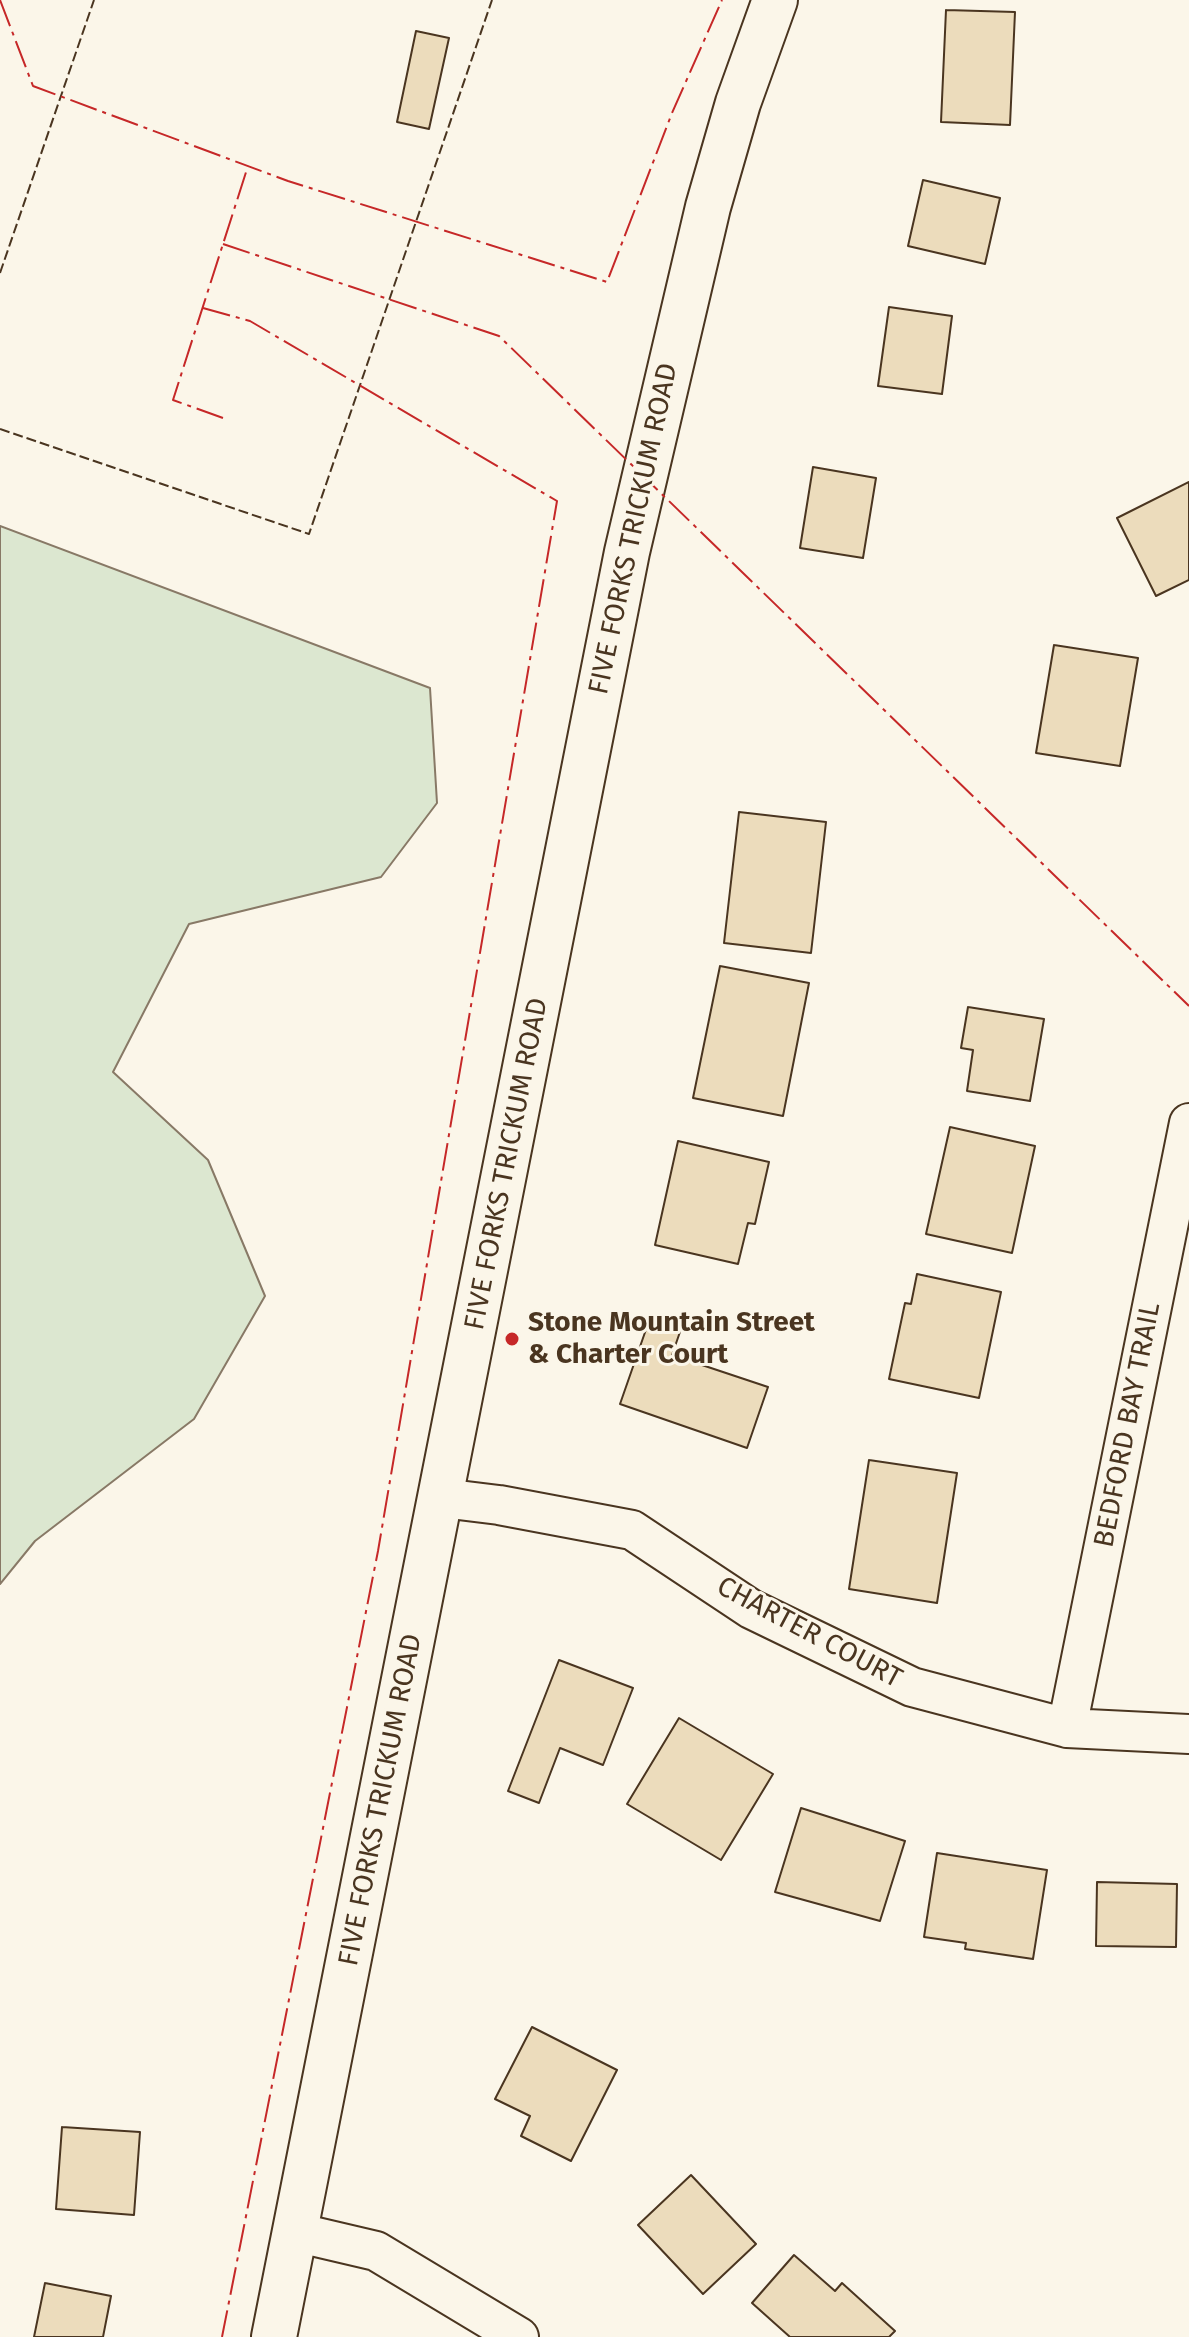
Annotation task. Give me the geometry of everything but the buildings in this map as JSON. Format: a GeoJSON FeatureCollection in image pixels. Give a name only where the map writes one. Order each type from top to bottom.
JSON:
{"type":"FeatureCollection","features":[{"type":"Feature","properties":{"kind":"main road","name":"FIVE FORKS TRICKUM ROAD"},"geometry":{"type":"LineString","coordinates":[[274,2337],[627,552],[708,207],[738,103],[775,0]]}},
{"type":"Feature","properties":{"kind":"street","name":"BEDFORD BAY TRAIL"},"geometry":{"type":"LineString","coordinates":[[1067,1728],[1189,1123]]}},
{"type":"Feature","properties":{"kind":"street","name":"CHARTER COURT"},"geometry":{"type":"LineString","coordinates":[[442,1498],[499,1505],[632,1530],[751,1609],[912,1687],[1067,1728],[1189,1734]]}},
{"type":"Feature","properties":{"kind":"street"},"geometry":{"type":"LineString","coordinates":[[295,2232],[376,2251],[519,2337]]}},
{"type":"Feature","properties":{"kind":"green space"},"geometry":{"type":"Polygon","coordinates":[[[0,526],[430,688],[437,803],[381,877],[189,924],[113,1072],[208,1160],[265,1296],[194,1419],[35,1541],[0,1584],[0,526]]]}},
{"type":"Feature","properties":{"kind":"fence"},"geometry":{"type":"LineString","coordinates":[[0,273],[94,0]]}},
{"type":"Feature","properties":{"kind":"fence"},"geometry":{"type":"LineString","coordinates":[[0,429],[309,534],[492,0]]}},
{"type":"Feature","properties":{"kind":"power"},"geometry":{"type":"LineString","coordinates":[[0,0],[33,86],[288,181],[607,282],[672,113],[722,0]]}},
{"type":"Feature","properties":{"kind":"power"},"geometry":{"type":"LineString","coordinates":[[223,418],[173,400],[248,166]]}},
{"type":"Feature","properties":{"kind":"power"},"geometry":{"type":"LineString","coordinates":[[223,244],[499,336],[1189,1006]]}},
{"type":"Feature","properties":{"kind":"power"},"geometry":{"type":"LineString","coordinates":[[203,308],[250,321],[557,501],[378,1551],[222,2337]]}},
{"type":"Feature","properties":{"kind":"place","name":"Stone Mountain Street & Charter Court"},"geometry":{"type":"Point","coordinates":[512,1339]}}]}
